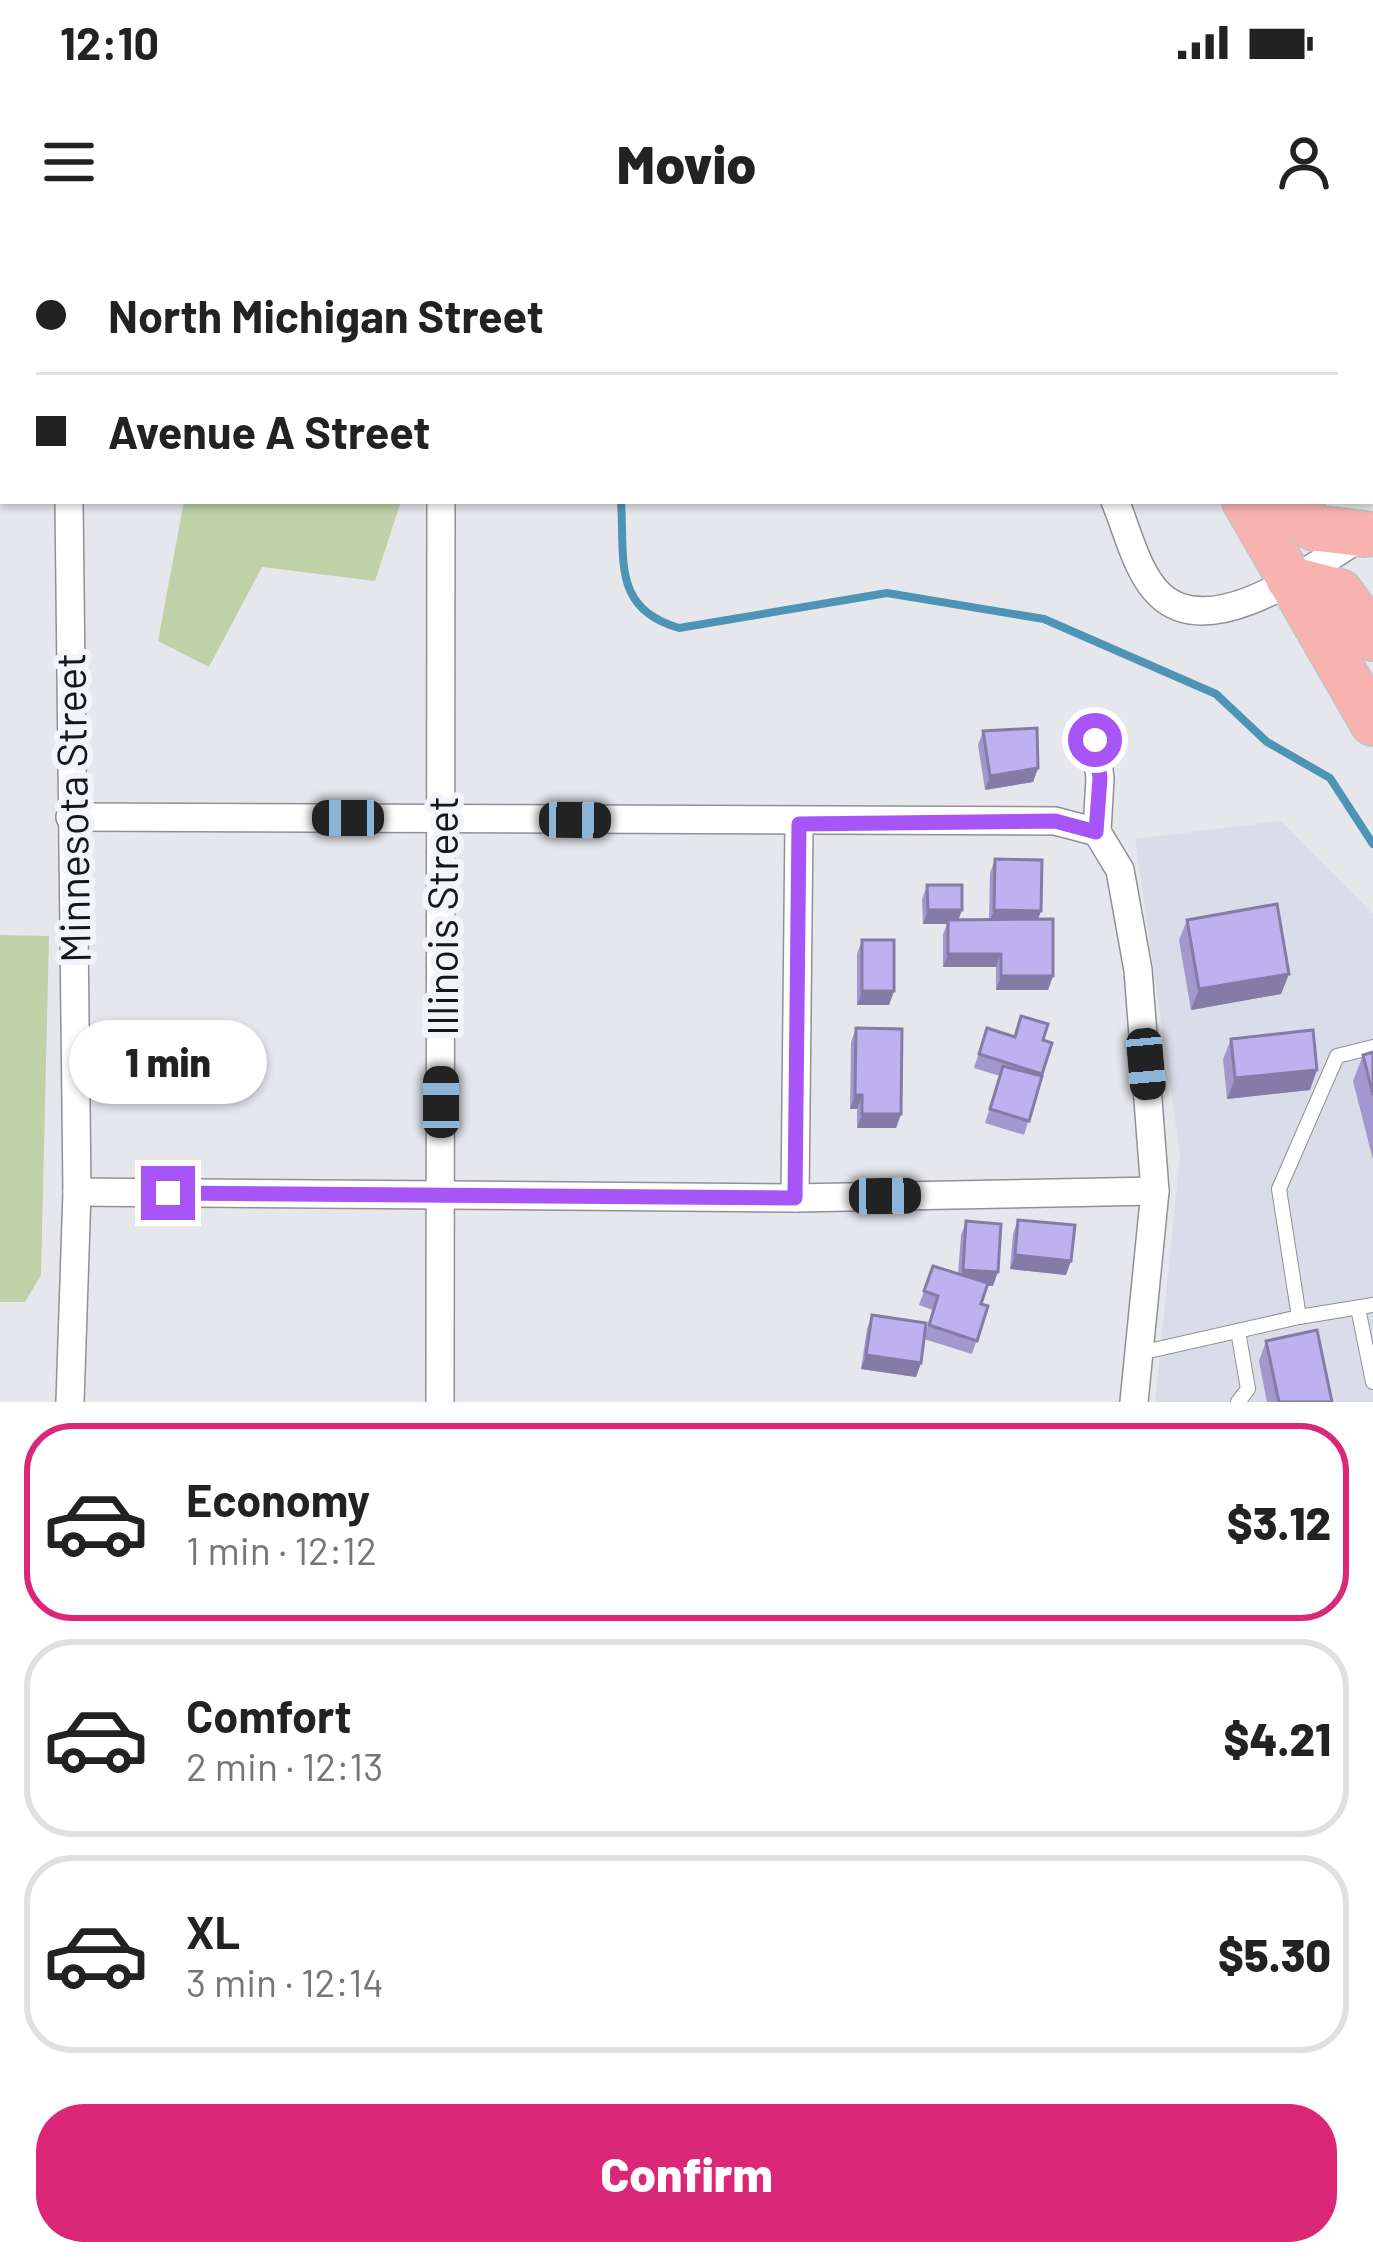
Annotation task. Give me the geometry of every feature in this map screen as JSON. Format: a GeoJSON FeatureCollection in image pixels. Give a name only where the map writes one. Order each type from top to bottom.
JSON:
{"type":"FeatureCollection","features":[{"type":"Feature","properties":{"kind":"main road"},"geometry":{"type":"LineString","coordinates":[[1246,504],[1373,723]]}},
{"type":"Feature","properties":{"kind":"main road"},"geometry":{"type":"LineString","coordinates":[[1295,504],[1314,528],[1364,528]]}},
{"type":"Feature","properties":{"kind":"main road"},"geometry":{"type":"LineString","coordinates":[[1288,580],[1340,592],[1373,638]]}},
{"type":"Feature","properties":{"kind":"street","name":"Minnesota Street"},"geometry":{"type":"LineString","coordinates":[[69,504],[77,1192],[70,1402]]}},
{"type":"Feature","properties":{"kind":"street","name":"Illinois Street"},"geometry":{"type":"LineString","coordinates":[[440,1402],[441,504]]}},
{"type":"Feature","properties":{"kind":"street"},"geometry":{"type":"LineString","coordinates":[[1116,504],[1149,580],[1174,604],[1223,610],[1288,580],[1364,528]]}},
{"type":"Feature","properties":{"kind":"street"},"geometry":{"type":"LineString","coordinates":[[1095,740],[1100,778],[1096,832],[1120,870],[1132,932],[1155,1191],[1134,1402]]}},
{"type":"Feature","properties":{"kind":"street"},"geometry":{"type":"LineString","coordinates":[[70,818],[799,824],[1055,821],[1096,832]]}},
{"type":"Feature","properties":{"kind":"street"},"geometry":{"type":"LineString","coordinates":[[795,1198],[799,824]]}},
{"type":"Feature","properties":{"kind":"street"},"geometry":{"type":"LineString","coordinates":[[77,1192],[795,1198],[1155,1191]]}},
{"type":"Feature","properties":{"kind":"lane"},"geometry":{"type":"LineString","coordinates":[[1298,1317],[1279,1189],[1337,1056],[1373,1047]]}},
{"type":"Feature","properties":{"kind":"lane"},"geometry":{"type":"LineString","coordinates":[[1140,1353],[1365,1306],[1373,1382]]}},
{"type":"Feature","properties":{"kind":"lane"},"geometry":{"type":"LineString","coordinates":[[1238,1331],[1248,1389],[1238,1402]]}},
{"type":"Feature","properties":{"kind":"shaded area"},"geometry":{"type":"Polygon","coordinates":[[[1281,821],[1373,914],[1373,1402],[1155,1402],[1180,1155],[1135,839],[1281,821]]]}},
{"type":"Feature","properties":{"kind":"green space"},"geometry":{"type":"Polygon","coordinates":[[[183,504],[400,504],[375,581],[262,567],[209,667],[158,641],[183,504]]]}},
{"type":"Feature","properties":{"kind":"green space"},"geometry":{"type":"Polygon","coordinates":[[[0,935],[49,936],[41,1275],[25,1302],[0,1302],[0,935]]]}},
{"type":"Feature","properties":{"kind":"building"},"geometry":{"type":"Polygon","coordinates":[[[1037,728],[1038,768],[990,776],[983,731],[1037,728]]]}},
{"type":"Feature","properties":{"kind":"building"},"geometry":{"type":"Polygon","coordinates":[[[995,859],[1042,860],[1041,911],[994,910],[995,859]]]}},
{"type":"Feature","properties":{"kind":"building"},"geometry":{"type":"Polygon","coordinates":[[[927,885],[962,885],[962,910],[928,910],[927,885]]]}},
{"type":"Feature","properties":{"kind":"building"},"geometry":{"type":"Polygon","coordinates":[[[1277,904],[1289,974],[1199,989],[1187,920],[1277,904]]]}},
{"type":"Feature","properties":{"kind":"building"},"geometry":{"type":"Polygon","coordinates":[[[1053,919],[1053,976],[1001,976],[1001,954],[948,954],[948,920],[1053,919]]]}},
{"type":"Feature","properties":{"kind":"building"},"geometry":{"type":"Polygon","coordinates":[[[862,940],[894,940],[894,991],[862,991],[862,940]]]}},
{"type":"Feature","properties":{"kind":"building"},"geometry":{"type":"Polygon","coordinates":[[[1021,1016],[1048,1024],[1043,1040],[1052,1043],[1042,1074],[979,1054],[987,1028],[1015,1037],[1021,1016]]]}},
{"type":"Feature","properties":{"kind":"building"},"geometry":{"type":"Polygon","coordinates":[[[856,1028],[902,1029],[901,1114],[862,1114],[862,1095],[855,1095],[856,1028]]]}},
{"type":"Feature","properties":{"kind":"building"},"geometry":{"type":"Polygon","coordinates":[[[1313,1030],[1317,1070],[1235,1078],[1231,1039],[1313,1030]]]}},
{"type":"Feature","properties":{"kind":"building"},"geometry":{"type":"Polygon","coordinates":[[[1373,1052],[1373,1095],[1363,1055],[1373,1052]]]}},
{"type":"Feature","properties":{"kind":"building"},"geometry":{"type":"Polygon","coordinates":[[[1003,1066],[1042,1076],[1029,1121],[990,1109],[1003,1066]]]}},
{"type":"Feature","properties":{"kind":"building"},"geometry":{"type":"Polygon","coordinates":[[[1018,1220],[1075,1225],[1071,1261],[1015,1255],[1018,1220]]]}},
{"type":"Feature","properties":{"kind":"building"},"geometry":{"type":"Polygon","coordinates":[[[966,1221],[1001,1224],[998,1272],[963,1270],[966,1221]]]}},
{"type":"Feature","properties":{"kind":"building"},"geometry":{"type":"Polygon","coordinates":[[[933,1266],[988,1283],[981,1304],[988,1306],[977,1341],[929,1325],[938,1296],[924,1291],[933,1266]]]}},
{"type":"Feature","properties":{"kind":"building"},"geometry":{"type":"Polygon","coordinates":[[[872,1315],[926,1323],[921,1363],[866,1355],[872,1315]]]}},
{"type":"Feature","properties":{"kind":"building"},"geometry":{"type":"Polygon","coordinates":[[[1317,1330],[1332,1402],[1279,1402],[1266,1341],[1317,1330]]]}},
{"type":"Feature","properties":{"kind":"waterway"},"geometry":{"type":"LineString","coordinates":[[621,504],[626,580],[642,608],[657,620],[679,628],[887,593],[1044,619],[1216,694],[1267,742],[1330,778],[1373,844]]}},
{"type":"Feature","properties":{"kind":"route"},"geometry":{"type":"LineString","coordinates":[[168,1193],[795,1198],[799,824],[1055,821],[1096,832],[1100,778],[1095,740]]}}]}
